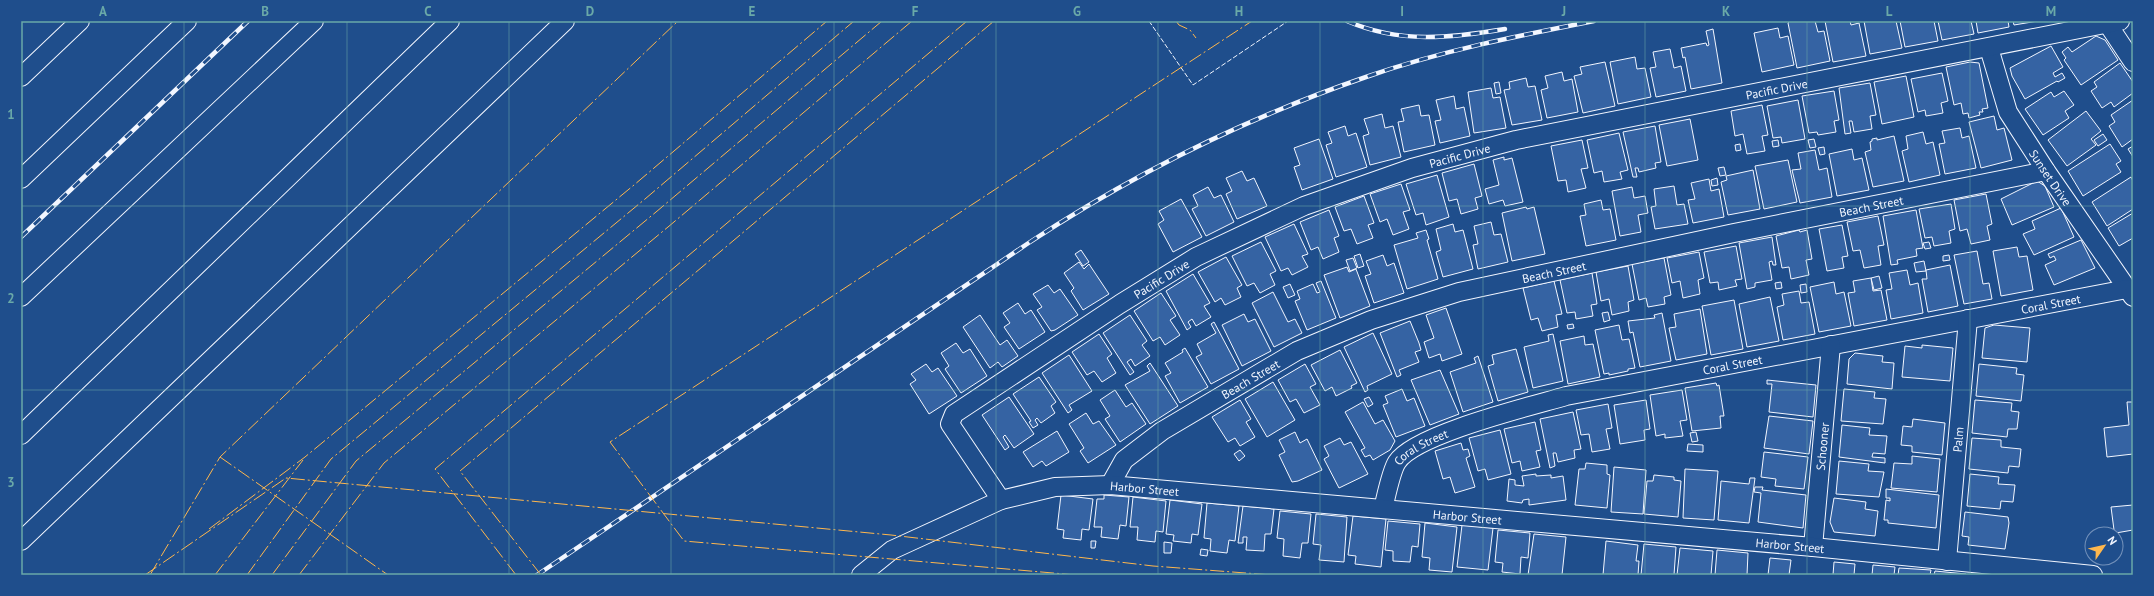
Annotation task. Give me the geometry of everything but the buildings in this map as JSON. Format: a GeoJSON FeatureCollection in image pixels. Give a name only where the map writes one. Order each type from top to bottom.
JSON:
{"type":"FeatureCollection","features":[{"type":"Feature","properties":{"kind":"street"},"geometry":{"type":"LineString","coordinates":[[21,77],[80,21]]}},
{"type":"Feature","properties":{"kind":"street"},"geometry":{"type":"LineString","coordinates":[[21,179],[187,21]]}},
{"type":"Feature","properties":{"kind":"street"},"geometry":{"type":"LineString","coordinates":[[21,297],[314,21]]}},
{"type":"Feature","properties":{"kind":"street"},"geometry":{"type":"LineString","coordinates":[[21,435],[450,21]]}},
{"type":"Feature","properties":{"kind":"street"},"geometry":{"type":"LineString","coordinates":[[21,541],[565,21]]}},
{"type":"Feature","properties":{"kind":"street"},"geometry":{"type":"LineString","coordinates":[[2114,22],[2133,62]]}},
{"type":"Feature","properties":{"kind":"street","name":"Pacific Drive"},"geometry":{"type":"LineString","coordinates":[[1001,500],[950,424],[954,414],[1120,304],[1196,257],[1304,206],[1412,168],[1516,140],[1989,48],[2114,22]]}},
{"type":"Feature","properties":{"kind":"street","name":"Sunset Drive"},"geometry":{"type":"LineString","coordinates":[[1989,48],[2008,112],[2046,171],[2130,293]]}},
{"type":"Feature","properties":{"kind":"street","name":"Beach Street"},"geometry":{"type":"LineString","coordinates":[[1110,485],[1124,460],[1162,431],[1297,351],[1371,320],[1459,292],[1734,233],[2046,171]]}},
{"type":"Feature","properties":{"kind":"street","name":"Coral Street"},"geometry":{"type":"LineString","coordinates":[[1383,509],[1397,462],[1416,446],[1494,416],[1566,396],[1968,319],[2130,293]]}},
{"type":"Feature","properties":{"kind":"street","name":"Palm"},"geometry":{"type":"LineString","coordinates":[[1947,561],[1968,319]]}},
{"type":"Feature","properties":{"kind":"street","name":"Schooner"},"geometry":{"type":"LineString","coordinates":[[1813,547],[1832,345]]}},
{"type":"Feature","properties":{"kind":"street","name":"Harbor Street"},"geometry":{"type":"LineString","coordinates":[[861,575],[892,550],[1001,500],[1055,487],[1110,485],[1813,547],[2093,575]]}},
{"type":"Feature","properties":{"kind":"railway"},"geometry":{"type":"LineString","coordinates":[[21,237],[248,21]]}},
{"type":"Feature","properties":{"kind":"railway"},"geometry":{"type":"LineString","coordinates":[[1347,21],[1386,33],[1406,36],[1426,37],[1465,35],[1505,29]]}},
{"type":"Feature","properties":{"kind":"railway"},"geometry":{"type":"LineString","coordinates":[[537,575],[1027,244],[1067,218],[1149,171],[1234,129],[1321,93],[1366,77],[1422,59],[1450,52],[1508,38],[1594,21]]}},
{"type":"Feature","properties":{"kind":"fence"},"geometry":{"type":"LineString","coordinates":[[1149,21],[1193,85],[1288,21]]}},
{"type":"Feature","properties":{"kind":"power"},"geometry":{"type":"LineString","coordinates":[[150,575],[220,457],[678,21]]}},
{"type":"Feature","properties":{"kind":"power"},"geometry":{"type":"LineString","coordinates":[[209,529],[305,457],[634,185],[827,21]]}},
{"type":"Feature","properties":{"kind":"power"},"geometry":{"type":"LineString","coordinates":[[247,575],[331,459],[645,199],[854,21]]}},
{"type":"Feature","properties":{"kind":"power"},"geometry":{"type":"LineString","coordinates":[[272,575],[356,461],[656,212],[882,21]]}},
{"type":"Feature","properties":{"kind":"power"},"geometry":{"type":"LineString","coordinates":[[299,575],[384,463],[668,227],[912,21]]}},
{"type":"Feature","properties":{"kind":"power"},"geometry":{"type":"LineString","coordinates":[[516,575],[435,469],[967,21]]}},
{"type":"Feature","properties":{"kind":"power"},"geometry":{"type":"LineString","coordinates":[[541,575],[460,471],[994,21]]}},
{"type":"Feature","properties":{"kind":"power"},"geometry":{"type":"LineString","coordinates":[[1176,21],[1179,25],[1190,30],[1196,38]]}},
{"type":"Feature","properties":{"kind":"power"},"geometry":{"type":"LineString","coordinates":[[1076,575],[684,541],[610,442],[1252,21]]}},
{"type":"Feature","properties":{"kind":"power"},"geometry":{"type":"LineString","coordinates":[[220,457],[388,575]]}},
{"type":"Feature","properties":{"kind":"power"},"geometry":{"type":"LineString","coordinates":[[215,575],[303,460]]}},
{"type":"Feature","properties":{"kind":"power"},"geometry":{"type":"LineString","coordinates":[[145,575],[286,478],[891,535],[1153,566],[1272,575]]}}]}
